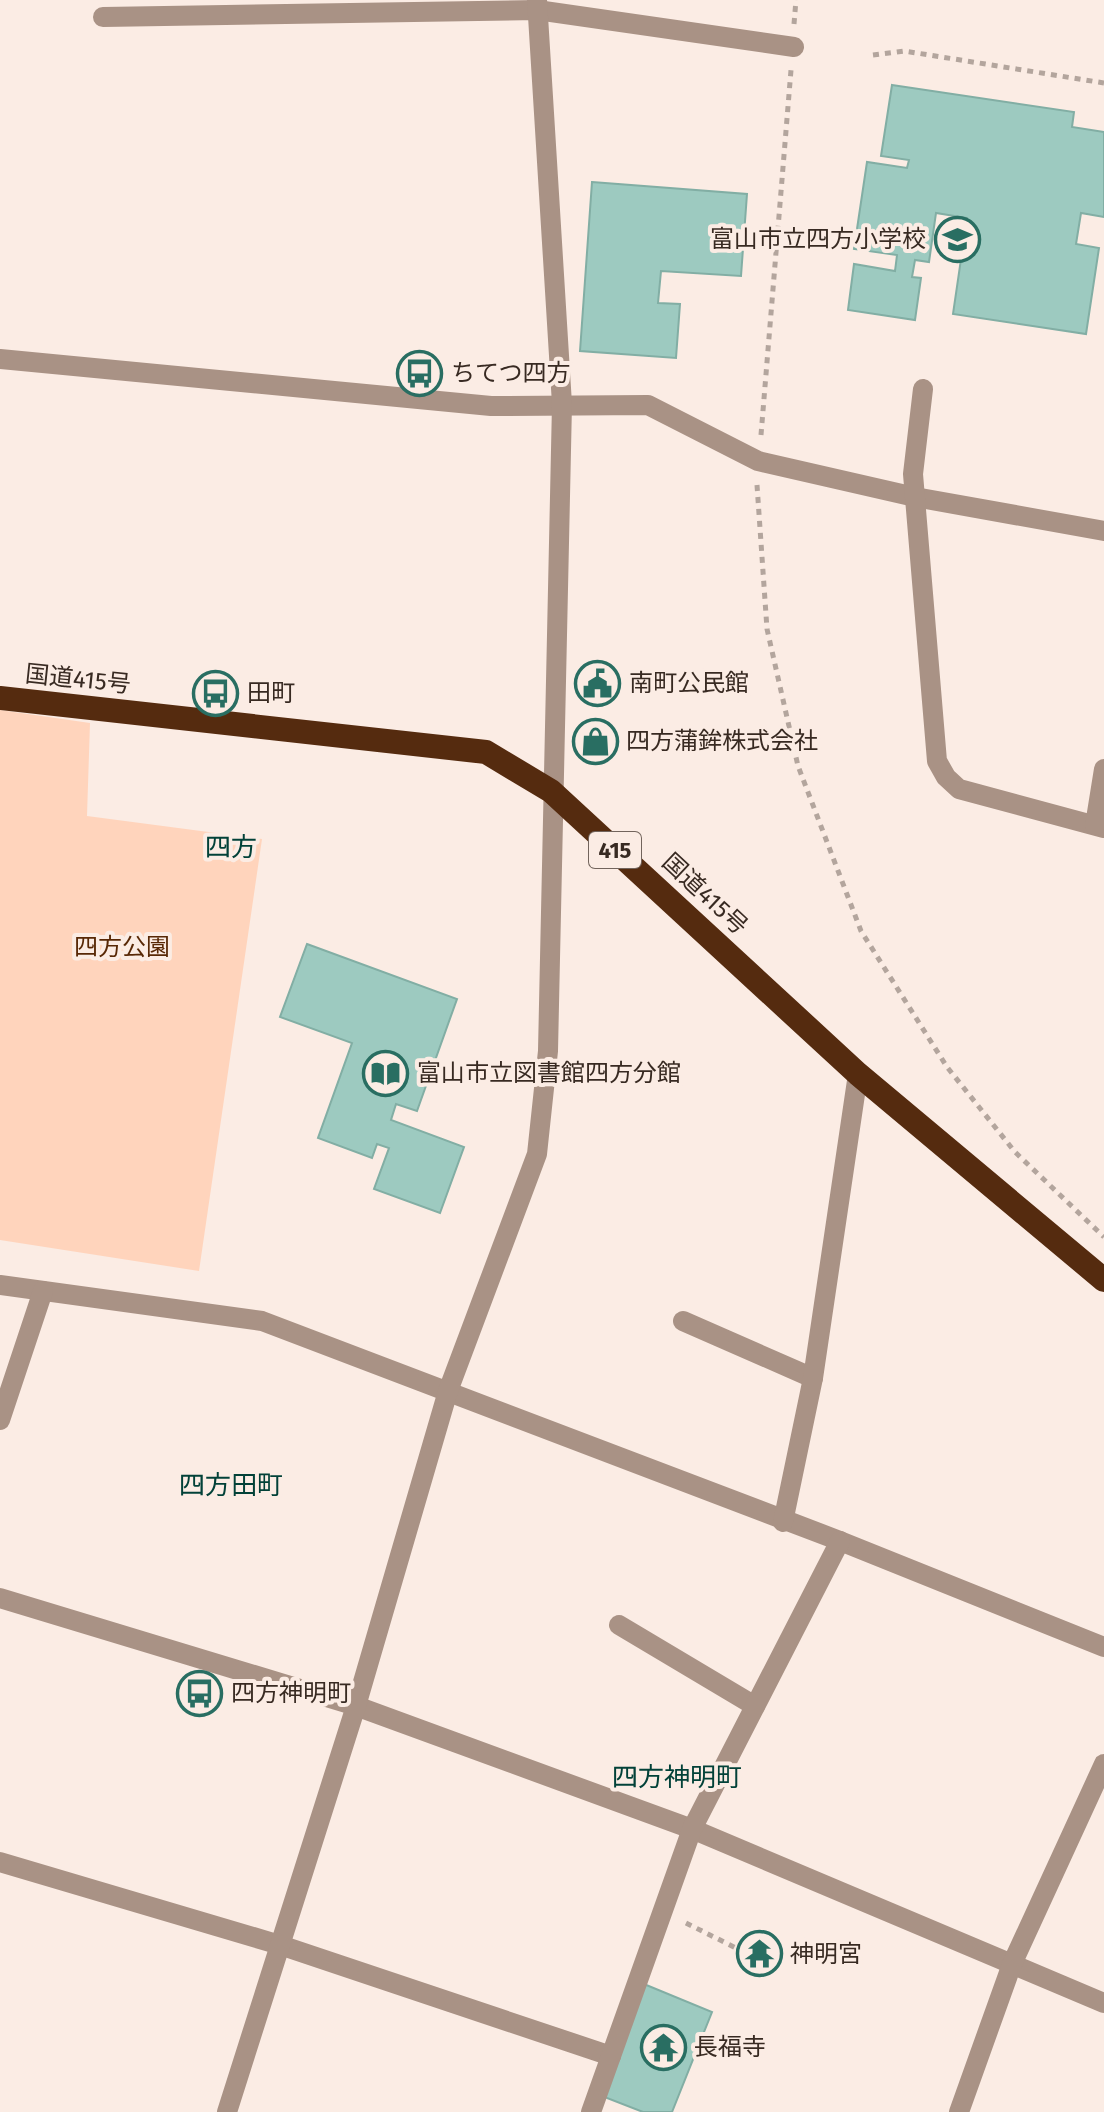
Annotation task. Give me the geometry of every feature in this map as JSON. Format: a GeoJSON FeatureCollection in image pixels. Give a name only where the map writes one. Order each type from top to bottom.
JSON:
{"type":"FeatureCollection","features":[{"type":"Feature","properties":{"kind":"highway","name":"国道415号"},"geometry":{"type":"LineString","coordinates":[[0,698],[486,752],[551,791],[858,1074],[1104,1280]]}},
{"type":"Feature","properties":{"kind":"street"},"geometry":{"type":"LineString","coordinates":[[227,2112],[356,1706],[448,1391],[537,1154],[548,1051],[551,791],[562,404],[537,5]]}},
{"type":"Feature","properties":{"kind":"street"},"geometry":{"type":"LineString","coordinates":[[103,17],[537,5],[794,47]]}},
{"type":"Feature","properties":{"kind":"street"},"geometry":{"type":"LineString","coordinates":[[0,359],[491,406],[648,405],[758,461],[915,497],[1104,531]]}},
{"type":"Feature","properties":{"kind":"street"},"geometry":{"type":"LineString","coordinates":[[923,389],[913,474],[937,761],[946,777],[959,789],[1099,827],[1104,769]]}},
{"type":"Feature","properties":{"kind":"street"},"geometry":{"type":"LineString","coordinates":[[783,1522],[813,1378],[858,1074]]}},
{"type":"Feature","properties":{"kind":"street"},"geometry":{"type":"LineString","coordinates":[[0,1285],[262,1321],[783,1522],[840,1541],[1104,1647]]}},
{"type":"Feature","properties":{"kind":"street"},"geometry":{"type":"LineString","coordinates":[[0,1420],[43,1291]]}},
{"type":"Feature","properties":{"kind":"street"},"geometry":{"type":"LineString","coordinates":[[683,1321],[813,1378]]}},
{"type":"Feature","properties":{"kind":"street"},"geometry":{"type":"LineString","coordinates":[[591,2112],[692,1829],[840,1541]]}},
{"type":"Feature","properties":{"kind":"street"},"geometry":{"type":"LineString","coordinates":[[0,1598],[356,1706],[692,1829],[1104,2003]]}},
{"type":"Feature","properties":{"kind":"street"},"geometry":{"type":"LineString","coordinates":[[619,1625],[755,1706]]}},
{"type":"Feature","properties":{"kind":"street"},"geometry":{"type":"LineString","coordinates":[[959,2112],[1012,1964],[1104,1764]]}},
{"type":"Feature","properties":{"kind":"street"},"geometry":{"type":"LineString","coordinates":[[0,1862],[280,1945],[611,2056]]}},
{"type":"Feature","properties":{"kind":"path"},"geometry":{"type":"LineString","coordinates":[[794,22],[796,0]]}},
{"type":"Feature","properties":{"kind":"path"},"geometry":{"type":"LineString","coordinates":[[873,55],[904,51],[1104,83]]}},
{"type":"Feature","properties":{"kind":"path"},"geometry":{"type":"LineString","coordinates":[[760,443],[791,74]]}},
{"type":"Feature","properties":{"kind":"path"},"geometry":{"type":"LineString","coordinates":[[757,477],[767,629],[798,766],[861,931],[966,1091],[1015,1152],[1104,1237]]}},
{"type":"Feature","properties":{"kind":"path"},"geometry":{"type":"LineString","coordinates":[[663,1912],[742,1951]]}},
{"type":"Feature","properties":{"kind":"green space","name":"四方公園"},"geometry":{"type":"Polygon","coordinates":[[[0,710],[90,723],[87,816],[262,839],[199,1271],[0,1240],[0,710]]]}},
{"type":"Feature","properties":{"kind":"building"},"geometry":{"type":"Polygon","coordinates":[[[892,85],[1074,112],[1072,127],[1104,132],[1104,217],[1081,213],[1076,244],[1099,248],[1086,334],[953,314],[967,218],[936,213],[929,262],[915,260],[912,277],[921,278],[915,320],[848,310],[854,264],[895,271],[897,255],[854,249],[867,162],[907,168],[909,160],[881,156],[892,85]]]}},
{"type":"Feature","properties":{"kind":"building"},"geometry":{"type":"Polygon","coordinates":[[[592,182],[747,194],[741,276],[661,271],[658,303],[680,304],[676,358],[580,351],[592,182]]]}},
{"type":"Feature","properties":{"kind":"building","name":"富山市立図書館四方分館"},"geometry":{"type":"Polygon","coordinates":[[[307,944],[457,999],[417,1111],[396,1104],[391,1120],[464,1147],[440,1213],[374,1189],[389,1148],[377,1144],[372,1158],[318,1138],[352,1043],[280,1017],[307,944]]]}},
{"type":"Feature","properties":{"kind":"building"},"geometry":{"type":"Polygon","coordinates":[[[747,1941],[779,1956],[770,1973],[739,1959],[747,1941]]]}},
{"type":"Feature","properties":{"kind":"building"},"geometry":{"type":"Polygon","coordinates":[[[639,1982],[712,2012],[672,2112],[643,2112],[594,2093],[639,1982]]]}},
{"type":"Feature","properties":{"kind":"place","name":"富山市立四方小学校"},"geometry":{"type":"Point","coordinates":[957,239]}},
{"type":"Feature","properties":{"kind":"place","name":"ちてつ四方"},"geometry":{"type":"Point","coordinates":[420,373]}},
{"type":"Feature","properties":{"kind":"place","name":"南町公民館"},"geometry":{"type":"Point","coordinates":[598,683]}},
{"type":"Feature","properties":{"kind":"place","name":"田町"},"geometry":{"type":"Point","coordinates":[216,693]}},
{"type":"Feature","properties":{"kind":"place","name":"四方蒲鉾株式会社"},"geometry":{"type":"Point","coordinates":[595,741]}},
{"type":"Feature","properties":{"kind":"place","name":"富山市立図書館四方分館"},"geometry":{"type":"Point","coordinates":[386,1073]}},
{"type":"Feature","properties":{"kind":"place","name":"四方神明町"},"geometry":{"type":"Point","coordinates":[200,1693]}},
{"type":"Feature","properties":{"kind":"place","name":"神明宮"},"geometry":{"type":"Point","coordinates":[759,1954]}},
{"type":"Feature","properties":{"kind":"place","name":"長福寺"},"geometry":{"type":"Point","coordinates":[663,2047]}},
{"type":"Feature","properties":{"kind":"district","name":"四方"},"geometry":{"type":"Point","coordinates":[231,847]}},
{"type":"Feature","properties":{"kind":"district","name":"四方田町"},"geometry":{"type":"Point","coordinates":[231,1485]}},
{"type":"Feature","properties":{"kind":"district","name":"四方神明町"},"geometry":{"type":"Point","coordinates":[677,1777]}}]}
